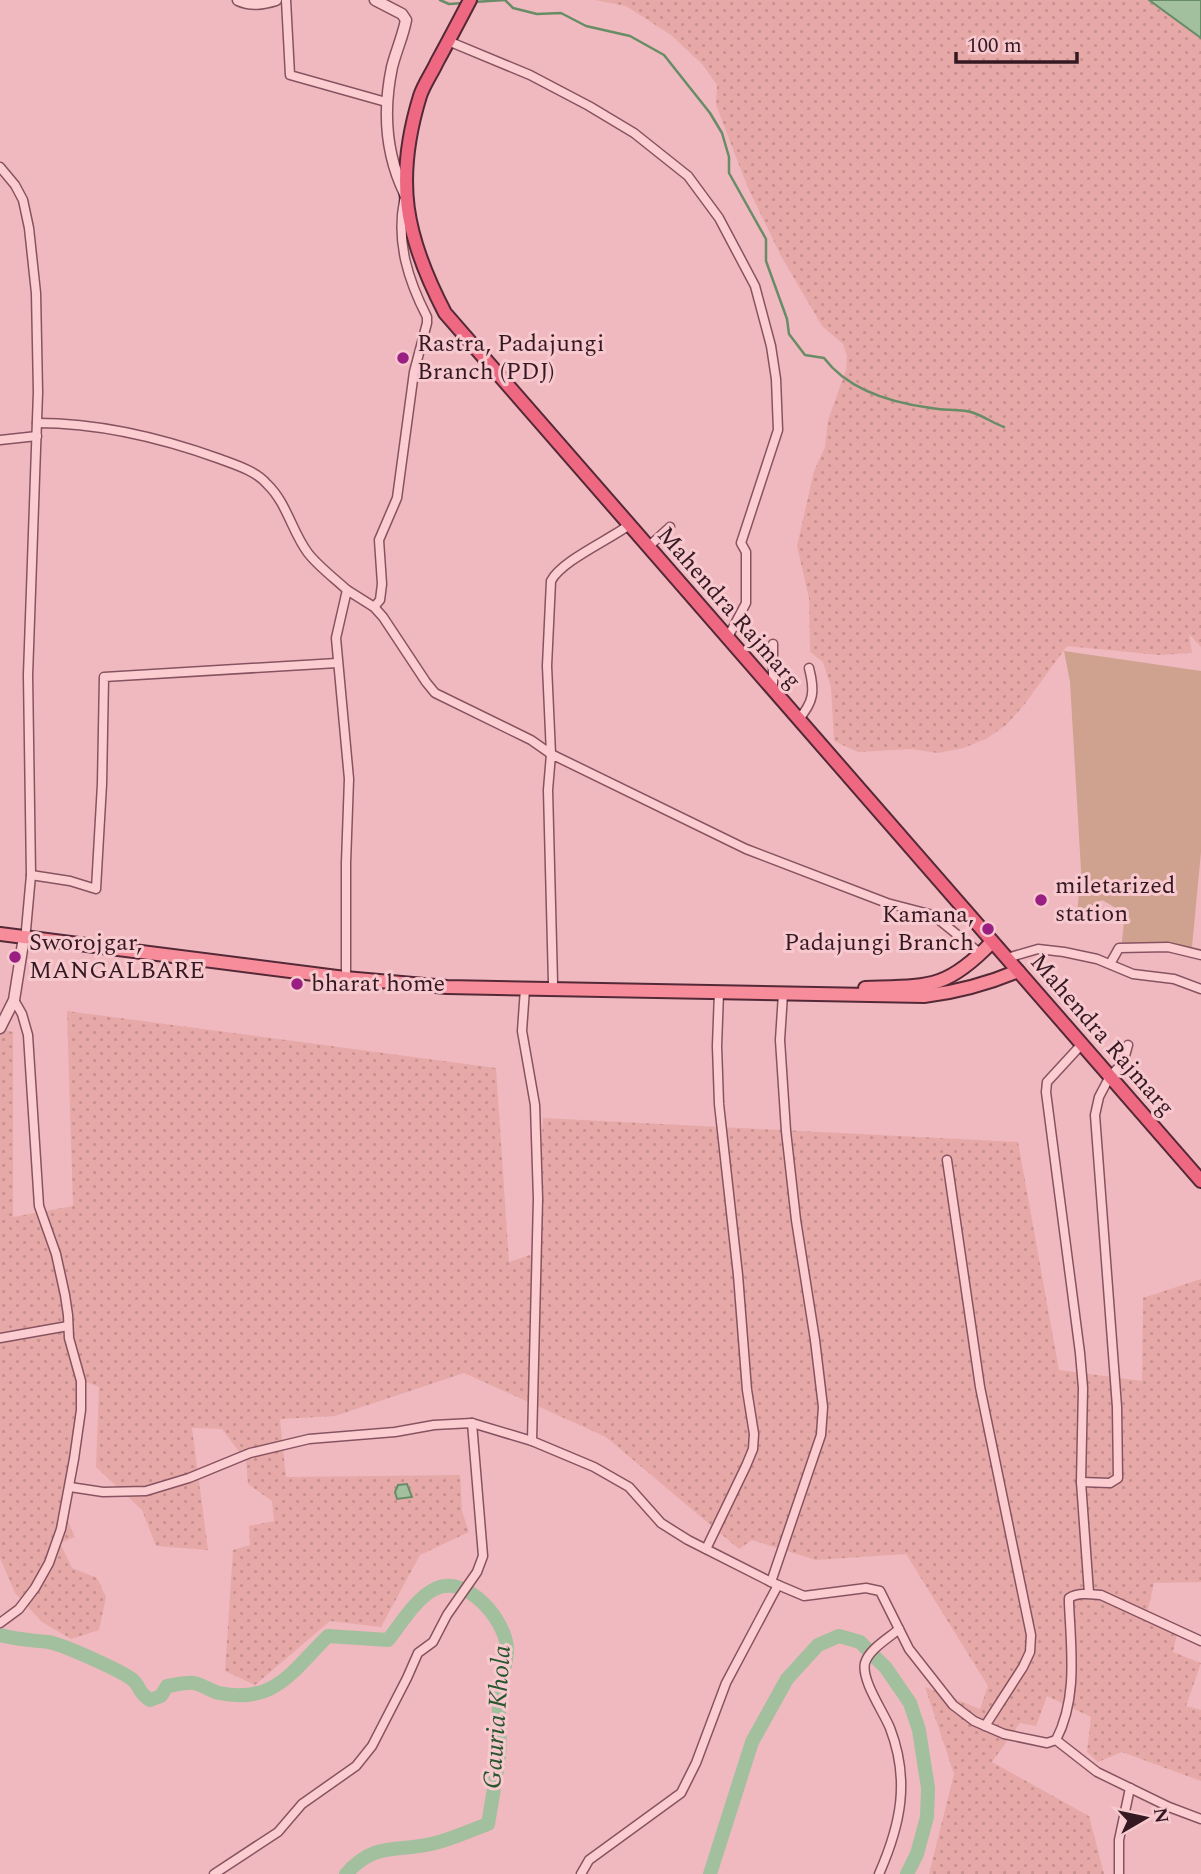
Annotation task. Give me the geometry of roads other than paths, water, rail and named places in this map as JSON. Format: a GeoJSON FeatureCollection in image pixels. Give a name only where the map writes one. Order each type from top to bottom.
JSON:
{"type":"FeatureCollection","features":[{"type":"Feature","properties":{"kind":"highway","name":"Mahendra Rajmarg"},"geometry":{"type":"LineString","coordinates":[[470,0],[421,94],[409,147],[405,194],[410,230],[422,264],[446,313],[1200,1178]]}},
{"type":"Feature","properties":{"kind":"main road"},"geometry":{"type":"LineString","coordinates":[[0,927],[25,934],[345,978],[447,987],[924,996],[988,984],[1018,971]]}},
{"type":"Feature","properties":{"kind":"main road"},"geometry":{"type":"LineString","coordinates":[[0,934],[25,934],[346,972],[447,979],[861,988],[923,986],[942,981],[961,971],[992,942]]}},
{"type":"Feature","properties":{"kind":"street"},"geometry":{"type":"LineString","coordinates":[[238,0],[261,4],[276,0]]}},
{"type":"Feature","properties":{"kind":"street"},"geometry":{"type":"LineString","coordinates":[[286,0],[290,75],[386,102]]}},
{"type":"Feature","properties":{"kind":"street"},"geometry":{"type":"LineString","coordinates":[[374,607],[380,600],[382,584],[379,540],[397,498],[414,372],[427,323],[403,251],[399,225],[405,194],[395,173],[389,147],[386,102],[405,20],[402,14],[375,0]]}},
{"type":"Feature","properties":{"kind":"street"},"geometry":{"type":"LineString","coordinates":[[451,36],[589,106],[634,133],[666,157],[688,176],[719,218],[746,264],[755,286],[771,346],[776,379],[778,430],[741,543],[746,552],[746,603],[728,637]]}},
{"type":"Feature","properties":{"kind":"street"},"geometry":{"type":"LineString","coordinates":[[0,167],[15,185],[23,201],[29,228],[36,293],[37,422],[28,675],[31,875],[14,1000],[0,1028]]}},
{"type":"Feature","properties":{"kind":"street"},"geometry":{"type":"LineString","coordinates":[[37,422],[110,429],[165,441],[243,468],[266,482],[287,512],[308,553],[347,590],[374,607],[435,693],[521,735],[551,754],[746,849],[887,903],[933,915],[981,954]]}},
{"type":"Feature","properties":{"kind":"street"},"geometry":{"type":"LineString","coordinates":[[0,440],[37,436]]}},
{"type":"Feature","properties":{"kind":"street"},"geometry":{"type":"LineString","coordinates":[[553,983],[548,790],[551,754],[547,709],[551,581],[582,555],[629,525]]}},
{"type":"Feature","properties":{"kind":"street"},"geometry":{"type":"LineString","coordinates":[[648,547],[670,527]]}},
{"type":"Feature","properties":{"kind":"street"},"geometry":{"type":"LineString","coordinates":[[346,972],[349,779],[336,638],[347,590]]}},
{"type":"Feature","properties":{"kind":"street"},"geometry":{"type":"LineString","coordinates":[[773,645],[773,691]]}},
{"type":"Feature","properties":{"kind":"street"},"geometry":{"type":"LineString","coordinates":[[31,875],[96,888],[104,677],[337,663]]}},
{"type":"Feature","properties":{"kind":"street"},"geometry":{"type":"LineString","coordinates":[[799,720],[810,707],[813,683],[809,668]]}},
{"type":"Feature","properties":{"kind":"street"},"geometry":{"type":"LineString","coordinates":[[1110,964],[1119,948],[1168,947],[1201,955]]}},
{"type":"Feature","properties":{"kind":"street"},"geometry":{"type":"LineString","coordinates":[[1007,958],[1038,949],[1083,955],[1133,974],[1174,979],[1201,989]]}},
{"type":"Feature","properties":{"kind":"street"},"geometry":{"type":"LineString","coordinates":[[525,989],[522,1031],[535,1105],[538,1199],[532,1441]]}},
{"type":"Feature","properties":{"kind":"street"},"geometry":{"type":"LineString","coordinates":[[706,1549],[749,1457],[754,1434],[747,1390],[738,1275],[719,1104],[719,992]]}},
{"type":"Feature","properties":{"kind":"street"},"geometry":{"type":"LineString","coordinates":[[581,1874],[589,1860],[681,1793],[696,1763],[726,1683],[774,1584],[821,1435],[823,1407],[788,1144],[780,1040],[783,993]]}},
{"type":"Feature","properties":{"kind":"street"},"geometry":{"type":"LineString","coordinates":[[0,1623],[19,1609],[35,1588],[61,1530],[78,1437],[81,1381],[71,1352],[68,1315],[56,1254],[39,1206],[28,1035],[22,1014],[14,1000]]}},
{"type":"Feature","properties":{"kind":"street"},"geometry":{"type":"LineString","coordinates":[[1082,1044],[1047,1082],[1046,1092],[1080,1353],[1083,1388],[1081,1482],[1089,1593]]}},
{"type":"Feature","properties":{"kind":"street"},"geometry":{"type":"LineString","coordinates":[[1081,1482],[1110,1483],[1118,1478],[1117,1407],[1096,1115],[1099,1097],[1110,1076],[1123,1063],[1128,1045]]}},
{"type":"Feature","properties":{"kind":"street"},"geometry":{"type":"LineString","coordinates":[[947,1160],[980,1387],[1031,1635],[1030,1652],[1023,1667],[985,1726]]}},
{"type":"Feature","properties":{"kind":"street"},"geometry":{"type":"LineString","coordinates":[[0,1338],[68,1326]]}},
{"type":"Feature","properties":{"kind":"street"},"geometry":{"type":"LineString","coordinates":[[214,1874],[278,1832],[302,1804],[356,1766],[372,1746],[418,1653],[433,1642],[477,1572],[483,1556],[472,1423]]}},
{"type":"Feature","properties":{"kind":"street"},"geometry":{"type":"LineString","coordinates":[[69,1487],[103,1492],[146,1491],[188,1478],[250,1453],[309,1439],[472,1423],[532,1441],[594,1467],[629,1487],[661,1523],[774,1584],[804,1596],[866,1588],[880,1591],[909,1649],[953,1705],[974,1721],[1004,1734],[1047,1744],[1056,1740],[1068,1710],[1072,1685],[1069,1598],[1073,1595],[1089,1593],[1128,1606],[1201,1641]]}},
{"type":"Feature","properties":{"kind":"street"},"geometry":{"type":"LineString","coordinates":[[879,1874],[892,1843],[901,1808],[901,1769],[890,1729],[865,1672],[866,1660],[900,1629]]}},
{"type":"Feature","properties":{"kind":"street"},"geometry":{"type":"LineString","coordinates":[[1056,1740],[1097,1772],[1201,1819]]}},
{"type":"Feature","properties":{"kind":"street"},"geometry":{"type":"LineString","coordinates":[[1119,1874],[1119,1840],[1130,1788]]}},
{"type":"Feature","properties":{"kind":"waterway"},"geometry":{"type":"LineString","coordinates":[[440,0],[449,4],[464,3]]}},
{"type":"Feature","properties":{"kind":"waterway"},"geometry":{"type":"LineString","coordinates":[[474,2],[505,0],[513,8],[537,14],[561,13],[586,26],[630,36],[664,55],[710,113],[722,133],[729,157],[729,173],[766,239],[766,261],[787,319],[789,334],[805,355],[824,358],[846,379],[872,393],[916,406],[969,411],[1004,427]]}},
{"type":"Feature","properties":{"kind":"waterway","name":"Gauria Khola"},"geometry":{"type":"LineString","coordinates":[[0,1635],[48,1642],[78,1653],[127,1676],[150,1700],[161,1696],[167,1686],[188,1683],[219,1693],[255,1694],[281,1682],[328,1636],[388,1640],[415,1605],[435,1589],[447,1586],[471,1593],[492,1613],[500,1625],[507,1649],[499,1696],[499,1755],[488,1824],[438,1842],[376,1853],[366,1857],[346,1874]]}},
{"type":"Feature","properties":{"kind":"waterway","name":"Gauria Khola"},"geometry":{"type":"LineString","coordinates":[[710,1874],[752,1742],[787,1679],[818,1645],[839,1636],[860,1642],[886,1668],[910,1703],[919,1730],[928,1788],[927,1817],[917,1854],[907,1874]]}},
{"type":"Feature","properties":{"kind":"place","name":"Rastra, Padajungi Branch (PDJ)"},"geometry":{"type":"Point","coordinates":[403,358]}},
{"type":"Feature","properties":{"kind":"place","name":"miletarized station"},"geometry":{"type":"Point","coordinates":[1041,900]}},
{"type":"Feature","properties":{"kind":"place","name":"Kamana, Padajungi Branch"},"geometry":{"type":"Point","coordinates":[988,929]}},
{"type":"Feature","properties":{"kind":"place","name":"Sworojgar, MANGALBARE"},"geometry":{"type":"Point","coordinates":[15,957]}},
{"type":"Feature","properties":{"kind":"place","name":"bharat home"},"geometry":{"type":"Point","coordinates":[297,984]}}]}
